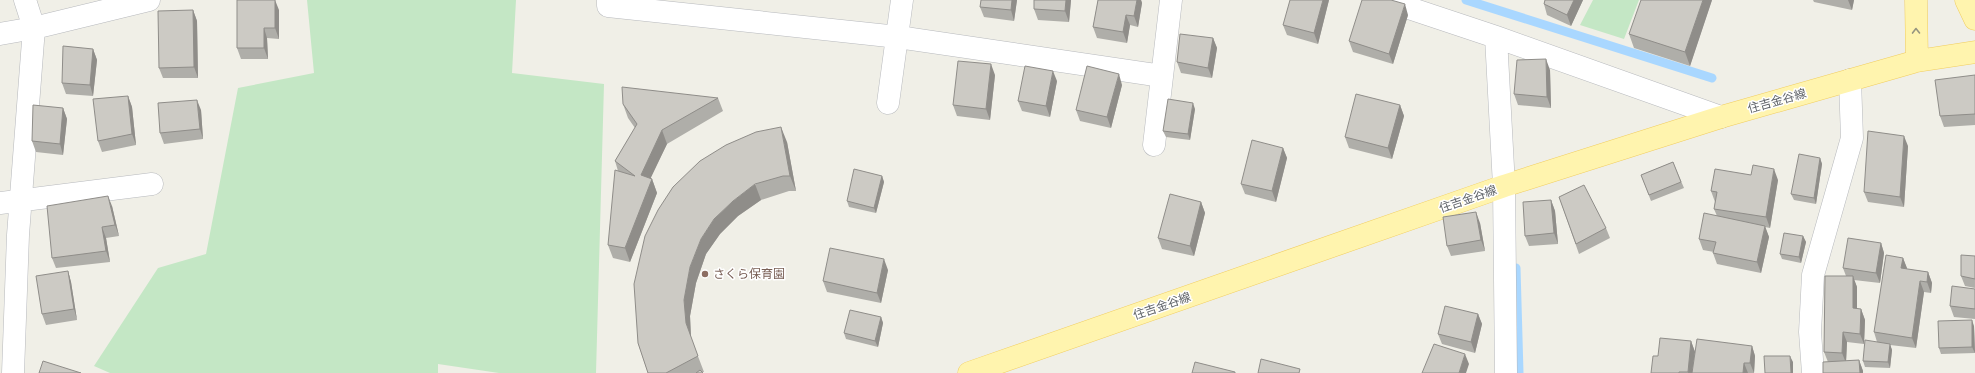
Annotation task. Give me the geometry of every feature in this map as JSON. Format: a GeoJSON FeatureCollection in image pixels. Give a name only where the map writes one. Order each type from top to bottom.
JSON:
{"type":"FeatureCollection","features":[{"type":"Feature","properties":{"kind":"main road"},"geometry":{"type":"LineString","coordinates":[[1916,0],[1917,61]]}},
{"type":"Feature","properties":{"kind":"main road"},"geometry":{"type":"LineString","coordinates":[[1966,0],[1975,20]]}},
{"type":"Feature","properties":{"kind":"main road","name":"住吉金谷線"},"geometry":{"type":"LineString","coordinates":[[969,373],[1504,186],[1721,116],[1917,61],[1975,52]]}},
{"type":"Feature","properties":{"kind":"street"},"geometry":{"type":"LineString","coordinates":[[8,360],[10,202],[34,28],[25,0]]}},
{"type":"Feature","properties":{"kind":"street"},"geometry":{"type":"LineString","coordinates":[[0,34],[34,28],[149,0]]}},
{"type":"Feature","properties":{"kind":"street"},"geometry":{"type":"LineString","coordinates":[[608,0],[608,6],[898,37],[1162,76]]}},
{"type":"Feature","properties":{"kind":"street"},"geometry":{"type":"LineString","coordinates":[[888,103],[902,0]]}},
{"type":"Feature","properties":{"kind":"street"},"geometry":{"type":"LineString","coordinates":[[1154,145],[1171,0]]}},
{"type":"Feature","properties":{"kind":"street"},"geometry":{"type":"LineString","coordinates":[[1385,0],[1496,37],[1721,116]]}},
{"type":"Feature","properties":{"kind":"street"},"geometry":{"type":"LineString","coordinates":[[1496,37],[1504,186],[1506,373]]}},
{"type":"Feature","properties":{"kind":"street"},"geometry":{"type":"LineString","coordinates":[[1813,373],[1810,332],[1813,274],[1852,138],[1850,80]]}},
{"type":"Feature","properties":{"kind":"street"},"geometry":{"type":"LineString","coordinates":[[10,202],[152,184]]}},
{"type":"Feature","properties":{"kind":"green space"},"geometry":{"type":"Polygon","coordinates":[[[307,0],[516,0],[512,73],[604,84],[596,373],[499,373],[438,364],[438,373],[110,373],[94,366],[158,268],[206,254],[238,88],[314,73],[307,0]]]}},
{"type":"Feature","properties":{"kind":"green space"},"geometry":{"type":"Polygon","coordinates":[[[1593,0],[1639,0],[1624,39],[1580,25],[1593,0]]]}},
{"type":"Feature","properties":{"kind":"building"},"geometry":{"type":"Polygon","coordinates":[[[237,0],[275,0],[275,28],[264,28],[264,48],[237,48],[237,0]]]}},
{"type":"Feature","properties":{"kind":"building"},"geometry":{"type":"Polygon","coordinates":[[[981,0],[1012,0],[1011,10],[980,7],[981,0]]]}},
{"type":"Feature","properties":{"kind":"building"},"geometry":{"type":"Polygon","coordinates":[[[1034,0],[1066,0],[1065,11],[1034,9],[1034,0]]]}},
{"type":"Feature","properties":{"kind":"building"},"geometry":{"type":"Polygon","coordinates":[[[1098,0],[1137,0],[1134,16],[1126,15],[1123,32],[1093,27],[1098,0]]]}},
{"type":"Feature","properties":{"kind":"building"},"geometry":{"type":"Polygon","coordinates":[[[1290,0],[1323,0],[1314,33],[1283,25],[1290,0]]]}},
{"type":"Feature","properties":{"kind":"building"},"geometry":{"type":"Polygon","coordinates":[[[1362,0],[1391,0],[1405,4],[1389,54],[1349,41],[1362,0]]]}},
{"type":"Feature","properties":{"kind":"building"},"geometry":{"type":"Polygon","coordinates":[[[1545,0],[1574,0],[1567,15],[1544,4],[1545,0]]]}},
{"type":"Feature","properties":{"kind":"building"},"geometry":{"type":"Polygon","coordinates":[[[1641,0],[1703,0],[1685,52],[1629,34],[1641,0]]]}},
{"type":"Feature","properties":{"kind":"building"},"geometry":{"type":"Polygon","coordinates":[[[193,10],[194,67],[159,68],[158,11],[193,10]]]}},
{"type":"Feature","properties":{"kind":"building"},"geometry":{"type":"Polygon","coordinates":[[[1180,34],[1213,38],[1208,68],[1177,62],[1180,34]]]}},
{"type":"Feature","properties":{"kind":"building"},"geometry":{"type":"Polygon","coordinates":[[[63,46],[93,49],[90,85],[62,83],[63,46]]]}},
{"type":"Feature","properties":{"kind":"building"},"geometry":{"type":"Polygon","coordinates":[[[1546,59],[1547,97],[1514,94],[1517,60],[1546,59]]]}},
{"type":"Feature","properties":{"kind":"building"},"geometry":{"type":"Polygon","coordinates":[[[958,61],[991,64],[986,109],[953,105],[958,61]]]}},
{"type":"Feature","properties":{"kind":"building"},"geometry":{"type":"Polygon","coordinates":[[[1025,66],[1053,71],[1046,106],[1018,101],[1025,66]]]}},
{"type":"Feature","properties":{"kind":"building"},"geometry":{"type":"Polygon","coordinates":[[[1087,66],[1119,74],[1107,117],[1076,110],[1087,66]]]}},
{"type":"Feature","properties":{"kind":"building"},"geometry":{"type":"Polygon","coordinates":[[[1975,75],[1975,114],[1940,116],[1935,80],[1975,75]]]}},
{"type":"Feature","properties":{"kind":"building"},"geometry":{"type":"Polygon","coordinates":[[[622,87],[718,98],[662,130],[641,175],[652,179],[625,248],[608,245],[615,170],[635,176],[615,161],[637,124],[623,104],[622,87]]]}},
{"type":"Feature","properties":{"kind":"building"},"geometry":{"type":"Polygon","coordinates":[[[1356,94],[1400,105],[1388,148],[1345,137],[1356,94]]]}},
{"type":"Feature","properties":{"kind":"building"},"geometry":{"type":"Polygon","coordinates":[[[128,96],[132,134],[98,141],[93,99],[128,96]]]}},
{"type":"Feature","properties":{"kind":"building"},"geometry":{"type":"Polygon","coordinates":[[[1168,99],[1193,103],[1188,134],[1163,131],[1168,99]]]}},
{"type":"Feature","properties":{"kind":"building"},"geometry":{"type":"Polygon","coordinates":[[[197,100],[200,129],[160,133],[158,103],[197,100]]]}},
{"type":"Feature","properties":{"kind":"building"},"geometry":{"type":"Polygon","coordinates":[[[33,105],[63,108],[60,144],[32,141],[33,105]]]}},
{"type":"Feature","properties":{"kind":"building"},"geometry":{"type":"Polygon","coordinates":[[[781,127],[790,176],[783,176],[755,184],[733,201],[714,219],[701,239],[690,267],[684,300],[686,323],[698,356],[666,373],[648,373],[638,343],[634,284],[645,236],[658,210],[673,187],[700,161],[726,145],[756,132],[781,127]]]}},
{"type":"Feature","properties":{"kind":"building"},"geometry":{"type":"Polygon","coordinates":[[[1868,131],[1904,136],[1900,197],[1864,192],[1868,131]]]}},
{"type":"Feature","properties":{"kind":"building"},"geometry":{"type":"Polygon","coordinates":[[[1252,140],[1283,148],[1272,191],[1241,184],[1252,140]]]}},
{"type":"Feature","properties":{"kind":"building"},"geometry":{"type":"Polygon","coordinates":[[[1799,154],[1820,158],[1814,198],[1791,194],[1799,154]]]}},
{"type":"Feature","properties":{"kind":"building"},"geometry":{"type":"Polygon","coordinates":[[[1673,162],[1681,182],[1649,195],[1641,175],[1673,162]]]}},
{"type":"Feature","properties":{"kind":"building"},"geometry":{"type":"Polygon","coordinates":[[[1753,165],[1774,169],[1766,217],[1714,209],[1717,192],[1711,191],[1715,169],[1751,175],[1753,165]]]}},
{"type":"Feature","properties":{"kind":"building"},"geometry":{"type":"Polygon","coordinates":[[[854,169],[882,176],[874,208],[847,201],[854,169]]]}},
{"type":"Feature","properties":{"kind":"building"},"geometry":{"type":"Polygon","coordinates":[[[1584,185],[1606,228],[1576,244],[1559,197],[1584,185]]]}},
{"type":"Feature","properties":{"kind":"building"},"geometry":{"type":"Polygon","coordinates":[[[1170,194],[1201,202],[1190,246],[1158,238],[1170,194]]]}},
{"type":"Feature","properties":{"kind":"building"},"geometry":{"type":"Polygon","coordinates":[[[108,196],[115,225],[102,227],[106,251],[52,258],[47,206],[108,196]]]}},
{"type":"Feature","properties":{"kind":"building"},"geometry":{"type":"Polygon","coordinates":[[[1551,200],[1554,233],[1525,236],[1523,202],[1551,200]]]}},
{"type":"Feature","properties":{"kind":"building"},"geometry":{"type":"Polygon","coordinates":[[[1476,212],[1481,240],[1447,246],[1443,217],[1476,212]]]}},
{"type":"Feature","properties":{"kind":"building"},"geometry":{"type":"Polygon","coordinates":[[[1704,213],[1765,226],[1757,262],[1713,253],[1716,242],[1699,239],[1704,213]]]}},
{"type":"Feature","properties":{"kind":"building"},"geometry":{"type":"Polygon","coordinates":[[[1784,233],[1803,236],[1799,257],[1780,254],[1784,233]]]}},
{"type":"Feature","properties":{"kind":"building"},"geometry":{"type":"Polygon","coordinates":[[[1848,238],[1881,243],[1876,273],[1843,268],[1848,238]]]}},
{"type":"Feature","properties":{"kind":"building"},"geometry":{"type":"Polygon","coordinates":[[[830,248],[884,259],[877,293],[823,281],[830,248]]]}},
{"type":"Feature","properties":{"kind":"building"},"geometry":{"type":"Polygon","coordinates":[[[1886,255],[1903,258],[1901,268],[1928,272],[1927,282],[1920,281],[1912,338],[1874,332],[1886,255]]]}},
{"type":"Feature","properties":{"kind":"building"},"geometry":{"type":"Polygon","coordinates":[[[1961,255],[1975,256],[1975,279],[1961,276],[1961,255]]]}},
{"type":"Feature","properties":{"kind":"building"},"geometry":{"type":"Polygon","coordinates":[[[68,271],[74,309],[42,314],[36,276],[68,271]]]}},
{"type":"Feature","properties":{"kind":"building"},"geometry":{"type":"Polygon","coordinates":[[[1825,276],[1853,276],[1853,308],[1861,309],[1860,334],[1843,332],[1842,353],[1824,352],[1825,276]]]}},
{"type":"Feature","properties":{"kind":"building"},"geometry":{"type":"Polygon","coordinates":[[[1952,286],[1975,289],[1975,309],[1950,306],[1952,286]]]}},
{"type":"Feature","properties":{"kind":"building"},"geometry":{"type":"Polygon","coordinates":[[[1445,306],[1478,314],[1471,342],[1438,334],[1445,306]]]}},
{"type":"Feature","properties":{"kind":"building"},"geometry":{"type":"Polygon","coordinates":[[[850,310],[881,317],[875,341],[844,333],[850,310]]]}},
{"type":"Feature","properties":{"kind":"building"},"geometry":{"type":"Polygon","coordinates":[[[1972,320],[1972,347],[1939,348],[1938,321],[1972,320]]]}},
{"type":"Feature","properties":{"kind":"building"},"geometry":{"type":"Polygon","coordinates":[[[1660,338],[1691,341],[1688,372],[1651,373],[1653,356],[1658,356],[1660,338]]]}},
{"type":"Feature","properties":{"kind":"building"},"geometry":{"type":"Polygon","coordinates":[[[1697,339],[1752,346],[1750,363],[1744,363],[1743,373],[1692,373],[1697,339]]]}},
{"type":"Feature","properties":{"kind":"building"},"geometry":{"type":"Polygon","coordinates":[[[1865,340],[1890,344],[1888,362],[1863,361],[1865,340]]]}},
{"type":"Feature","properties":{"kind":"building"},"geometry":{"type":"Polygon","coordinates":[[[1434,344],[1465,354],[1459,373],[1422,373],[1434,344]]]}},
{"type":"Feature","properties":{"kind":"building"},"geometry":{"type":"Polygon","coordinates":[[[1764,356],[1790,356],[1791,373],[1765,373],[1764,356]]]}},
{"type":"Feature","properties":{"kind":"building"},"geometry":{"type":"Polygon","coordinates":[[[1261,359],[1300,369],[1299,373],[1258,373],[1261,359]]]}},
{"type":"Feature","properties":{"kind":"building"},"geometry":{"type":"Polygon","coordinates":[[[1859,360],[1860,373],[1823,373],[1823,362],[1859,360]]]}},
{"type":"Feature","properties":{"kind":"building"},"geometry":{"type":"Polygon","coordinates":[[[43,361],[81,373],[39,373],[43,361]]]}},
{"type":"Feature","properties":{"kind":"building"},"geometry":{"type":"Polygon","coordinates":[[[1195,362],[1235,372],[1235,373],[1192,373],[1195,362]]]}},
{"type":"Feature","properties":{"kind":"building"},"geometry":{"type":"Polygon","coordinates":[[[700,370],[703,373],[696,373],[700,370]]]}},
{"type":"Feature","properties":{"kind":"waterway"},"geometry":{"type":"LineString","coordinates":[[1466,0],[1712,78]]}},
{"type":"Feature","properties":{"kind":"waterway"},"geometry":{"type":"LineString","coordinates":[[1516,268],[1519,373]]}},
{"type":"Feature","properties":{"kind":"place","name":"さくら保育園"},"geometry":{"type":"Point","coordinates":[705,274]}}]}
